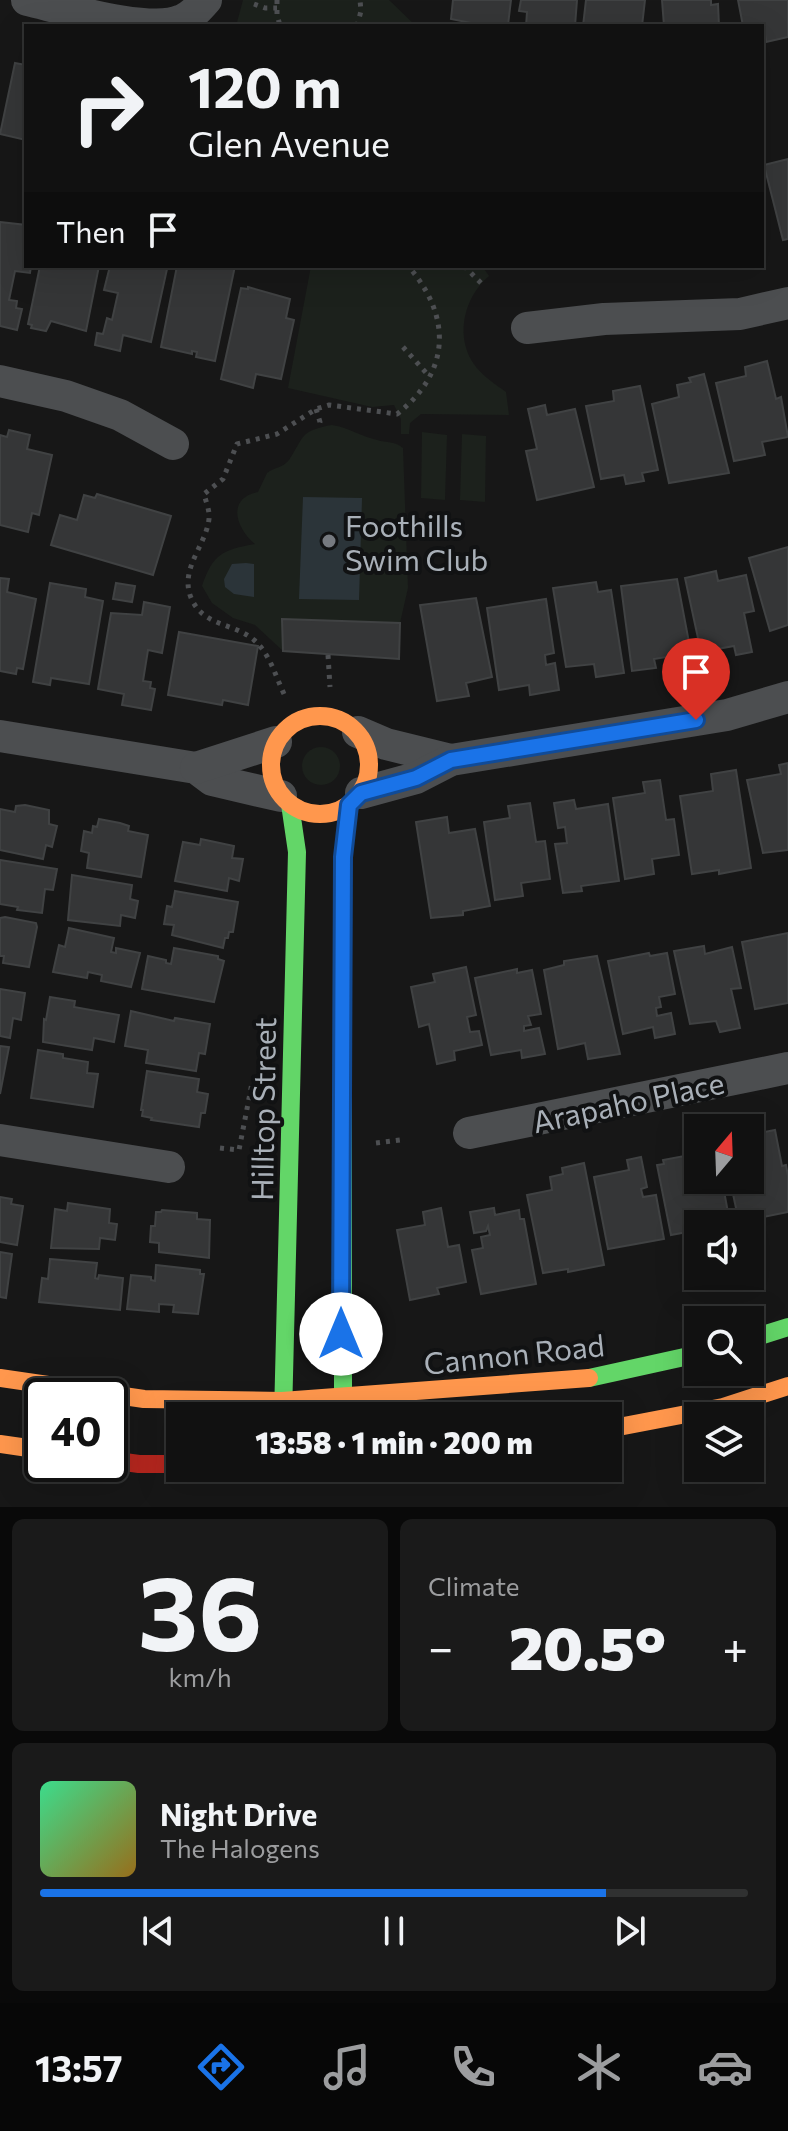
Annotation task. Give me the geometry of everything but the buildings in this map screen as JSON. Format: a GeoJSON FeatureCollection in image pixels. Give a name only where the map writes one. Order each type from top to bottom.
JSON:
{"type":"FeatureCollection","features":[{"type":"Feature","properties":{"kind":"street"},"geometry":{"type":"LineString","coordinates":[[27,0],[136,24]]}},
{"type":"Feature","properties":{"kind":"street"},"geometry":{"type":"LineString","coordinates":[[165,24],[180,22],[196,12],[206,0]]}},
{"type":"Feature","properties":{"kind":"street"},"geometry":{"type":"LineString","coordinates":[[527,328],[604,319],[740,314],[788,303]]}},
{"type":"Feature","properties":{"kind":"street"},"geometry":{"type":"LineString","coordinates":[[0,381],[66,396],[120,415],[173,444]]}},
{"type":"Feature","properties":{"kind":"street"},"geometry":{"type":"LineString","coordinates":[[196,768],[212,780],[286,800],[303,811],[319,814],[335,812],[355,799],[416,778],[451,760],[727,715],[788,697]]}},
{"type":"Feature","properties":{"kind":"street"},"geometry":{"type":"LineString","coordinates":[[286,800],[271,775],[271,758],[276,742],[285,729],[314,715],[330,716],[345,722],[358,732],[386,744],[451,760]]}},
{"type":"Feature","properties":{"kind":"street"},"geometry":{"type":"LineString","coordinates":[[342,1402],[343,857],[355,799],[368,778],[371,762],[358,732]]}},
{"type":"Feature","properties":{"kind":"street"},"geometry":{"type":"LineString","coordinates":[[0,736],[196,768],[276,742]]}},
{"type":"Feature","properties":{"kind":"street","name":"Hilltop Street"},"geometry":{"type":"LineString","coordinates":[[282,1402],[297,852],[286,800]]}},
{"type":"Feature","properties":{"kind":"street","name":"Arapaho Place"},"geometry":{"type":"LineString","coordinates":[[469,1133],[788,1068]]}},
{"type":"Feature","properties":{"kind":"street"},"geometry":{"type":"LineString","coordinates":[[0,1140],[169,1167]]}},
{"type":"Feature","properties":{"kind":"street"},"geometry":{"type":"LineString","coordinates":[[764,1335],[788,1327]]}},
{"type":"Feature","properties":{"kind":"street","name":"Cannon Road"},"geometry":{"type":"LineString","coordinates":[[386,1402],[581,1380],[684,1357]]}},
{"type":"Feature","properties":{"kind":"street","name":"Cannon Road"},"geometry":{"type":"LineString","coordinates":[[0,1378],[144,1399],[190,1402]]}},
{"type":"Feature","properties":{"kind":"street"},"geometry":{"type":"LineString","coordinates":[[622,1426],[723,1407],[788,1386]]}},
{"type":"Feature","properties":{"kind":"street"},"geometry":{"type":"LineString","coordinates":[[0,1444],[24,1447]]}},
{"type":"Feature","properties":{"kind":"street"},"geometry":{"type":"LineString","coordinates":[[128,1462],[166,1464]]}},
{"type":"Feature","properties":{"kind":"path"},"geometry":{"type":"LineString","coordinates":[[277,0],[280,24]]}},
{"type":"Feature","properties":{"kind":"path"},"geometry":{"type":"LineString","coordinates":[[358,24],[360,0]]}},
{"type":"Feature","properties":{"kind":"path"},"geometry":{"type":"LineString","coordinates":[[254,4],[277,8]]}},
{"type":"Feature","properties":{"kind":"path"},"geometry":{"type":"LineString","coordinates":[[284,694],[266,653],[251,638],[211,622],[190,595],[190,565],[209,517],[204,494],[223,479],[237,444],[277,434],[316,409],[329,405],[397,414],[413,402],[437,361],[439,333],[436,309],[424,285],[410,268]]}},
{"type":"Feature","properties":{"kind":"path"},"geometry":{"type":"LineString","coordinates":[[466,268],[483,285]]}},
{"type":"Feature","properties":{"kind":"path"},"geometry":{"type":"LineString","coordinates":[[403,347],[429,376]]}},
{"type":"Feature","properties":{"kind":"path"},"geometry":{"type":"LineString","coordinates":[[316,409],[320,422],[318,428]]}},
{"type":"Feature","properties":{"kind":"path"},"geometry":{"type":"LineString","coordinates":[[328,655],[330,687]]}},
{"type":"Feature","properties":{"kind":"path"},"geometry":{"type":"LineString","coordinates":[[220,1148],[239,1150],[254,1071]]}},
{"type":"Feature","properties":{"kind":"path"},"geometry":{"type":"LineString","coordinates":[[375,1143],[400,1140]]}},
{"type":"Feature","properties":{"kind":"shaded area"},"geometry":{"type":"Polygon","coordinates":[[[243,0],[389,0],[414,24],[237,24],[243,0]]]}},
{"type":"Feature","properties":{"kind":"shaded area"},"geometry":{"type":"Polygon","coordinates":[[[311,268],[483,268],[489,276],[480,285],[468,307],[464,319],[465,344],[476,367],[506,392],[509,415],[421,414],[410,423],[409,434],[401,434],[401,419],[394,405],[372,407],[288,388],[311,268]]]}},
{"type":"Feature","properties":{"kind":"shaded area","name":"Foothills Swim Club"},"geometry":{"type":"Polygon","coordinates":[[[332,425],[403,448],[408,588],[400,623],[399,659],[283,651],[255,625],[233,618],[212,603],[202,586],[210,567],[220,555],[255,544],[239,523],[237,515],[241,501],[258,492],[267,473],[287,463],[308,432],[332,425]]]}},
{"type":"Feature","properties":{"kind":"shaded area"},"geometry":{"type":"Polygon","coordinates":[[[422,432],[447,435],[445,500],[421,498],[422,432]]]}},
{"type":"Feature","properties":{"kind":"shaded area"},"geometry":{"type":"Polygon","coordinates":[[[462,434],[486,436],[485,502],[460,500],[462,434]]]}},
{"type":"Feature","properties":{"kind":"shaded area"},"geometry":{"type":"Polygon","coordinates":[[[303,497],[362,498],[359,600],[299,599],[303,497]]]}},
{"type":"Feature","properties":{"kind":"shaded area"},"geometry":{"type":"Polygon","coordinates":[[[232,564],[254,564],[254,597],[234,594],[225,587],[224,579],[232,564]]]}},
{"type":"Feature","properties":{"kind":"shaded area"},"geometry":{"type":"Polygon","coordinates":[[[321,747],[335,752],[340,766],[335,780],[321,785],[307,780],[302,766],[307,752],[321,747]]]}},
{"type":"Feature","properties":{"kind":"traffic: fast"},"geometry":{"type":"LineString","coordinates":[[283,1402],[297,852],[290,804]]}},
{"type":"Feature","properties":{"kind":"traffic: fast"},"geometry":{"type":"LineString","coordinates":[[343,1402],[343,857],[349,805]]}},
{"type":"Feature","properties":{"kind":"traffic: fast"},"geometry":{"type":"LineString","coordinates":[[764,1335],[788,1327]]}},
{"type":"Feature","properties":{"kind":"traffic: fast"},"geometry":{"type":"LineString","coordinates":[[589,1378],[684,1357]]}},
{"type":"Feature","properties":{"kind":"traffic: slow"},"geometry":{"type":"LineString","coordinates":[[320,716],[339,719],[355,730],[366,746],[369,765],[366,784],[355,800],[339,811],[320,814],[301,811],[285,800],[274,784],[271,765],[274,746],[285,730],[301,719],[320,716]]}},
{"type":"Feature","properties":{"kind":"traffic: slow"},"geometry":{"type":"LineString","coordinates":[[0,1378],[144,1399],[282,1401],[589,1378]]}},
{"type":"Feature","properties":{"kind":"traffic: slow"},"geometry":{"type":"LineString","coordinates":[[622,1426],[723,1407],[788,1386]]}},
{"type":"Feature","properties":{"kind":"traffic: slow"},"geometry":{"type":"LineString","coordinates":[[0,1444],[24,1447]]}},
{"type":"Feature","properties":{"kind":"traffic: jam"},"geometry":{"type":"LineString","coordinates":[[128,1462],[166,1464]]}},
{"type":"Feature","properties":{"kind":"place","name":"Foothills Swim Club"},"geometry":{"type":"Point","coordinates":[329,541]}},
{"type":"Feature","properties":{"kind":"route"},"geometry":{"type":"LineString","coordinates":[[341,1334],[343,857],[349,805],[361,793],[416,778],[451,760],[696,720]]}}]}
